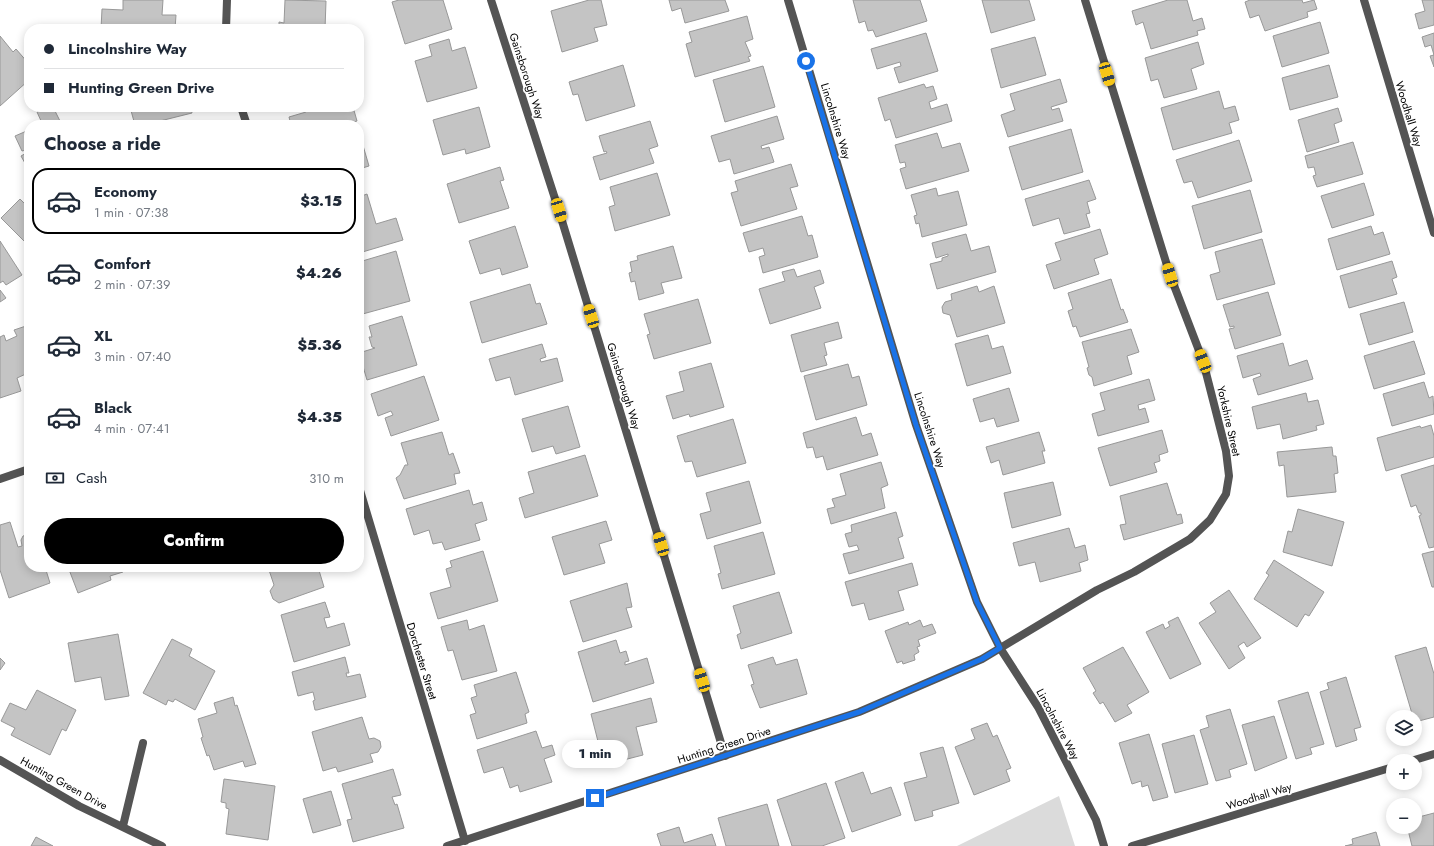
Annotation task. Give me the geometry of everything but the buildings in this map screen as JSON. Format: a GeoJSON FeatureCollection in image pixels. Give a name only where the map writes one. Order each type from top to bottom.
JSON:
{"type":"FeatureCollection","features":[{"type":"Feature","properties":{"kind":"street"},"geometry":{"type":"LineString","coordinates":[[226,24],[227,0]]}},
{"type":"Feature","properties":{"kind":"street","name":"Gainsborough Way"},"geometry":{"type":"LineString","coordinates":[[491,0],[559,210],[725,756]]}},
{"type":"Feature","properties":{"kind":"street","name":"Lincolnshire Way"},"geometry":{"type":"LineString","coordinates":[[788,0],[916,425],[977,602],[1000,648],[1045,721],[1096,820],[1104,846]]}},
{"type":"Feature","properties":{"kind":"street","name":"Yorkshire Street"},"geometry":{"type":"LineString","coordinates":[[1000,648],[1097,590],[1134,572],[1190,539],[1210,520],[1226,494],[1229,476],[1226,451],[1203,361],[1170,275],[1085,0]]}},
{"type":"Feature","properties":{"kind":"street","name":"Woodhall Way"},"geometry":{"type":"LineString","coordinates":[[1364,0],[1434,234]]}},
{"type":"Feature","properties":{"kind":"street"},"geometry":{"type":"LineString","coordinates":[[0,479],[24,471]]}},
{"type":"Feature","properties":{"kind":"street","name":"Dorchester Street"},"geometry":{"type":"LineString","coordinates":[[364,504],[465,841]]}},
{"type":"Feature","properties":{"kind":"street","name":"Hunting Green Drive"},"geometry":{"type":"LineString","coordinates":[[447,846],[859,712],[982,659],[1000,648]]}},
{"type":"Feature","properties":{"kind":"street"},"geometry":{"type":"LineString","coordinates":[[123,826],[143,743]]}},
{"type":"Feature","properties":{"kind":"street"},"geometry":{"type":"LineString","coordinates":[[1422,758],[1434,754]]}},
{"type":"Feature","properties":{"kind":"street","name":"Hunting Green Drive"},"geometry":{"type":"LineString","coordinates":[[0,760],[78,806],[123,826],[162,846]]}},
{"type":"Feature","properties":{"kind":"street","name":"Woodhall Way"},"geometry":{"type":"LineString","coordinates":[[1132,846],[1386,769]]}},
{"type":"Feature","properties":{"kind":"shaded area"},"geometry":{"type":"Polygon","coordinates":[[[1059,796],[1075,846],[957,846],[1059,796]]]}},
{"type":"Feature","properties":{"kind":"route"},"geometry":{"type":"LineString","coordinates":[[595,798],[859,712],[982,659],[1000,648],[977,602],[916,425],[806,61]]}}]}
